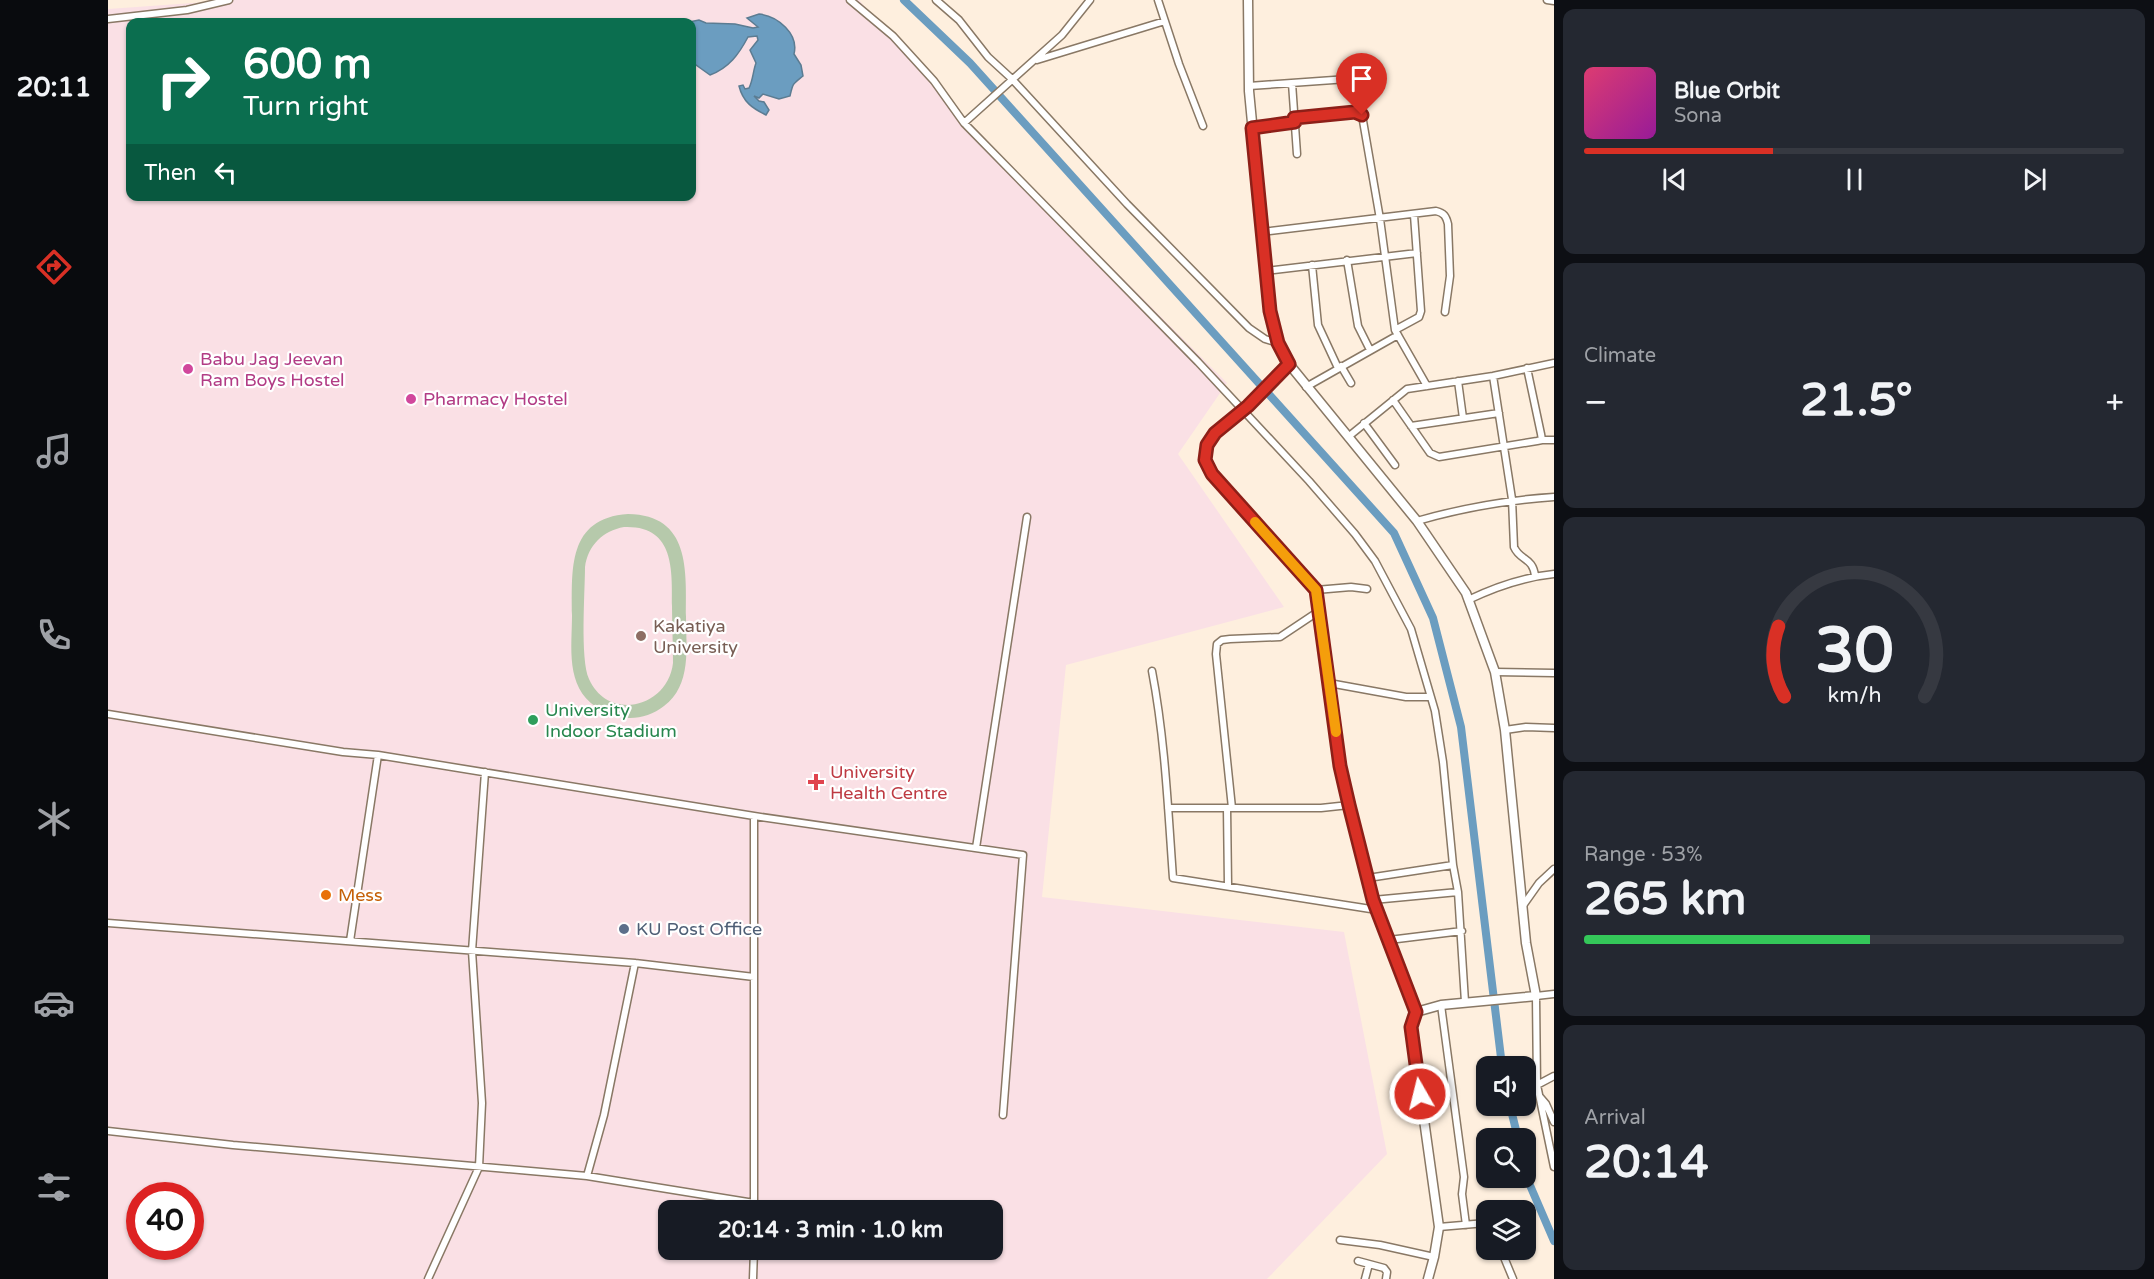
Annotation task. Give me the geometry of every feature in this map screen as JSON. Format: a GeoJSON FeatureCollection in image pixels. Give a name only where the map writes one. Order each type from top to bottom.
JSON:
{"type":"FeatureCollection","features":[{"type":"Feature","properties":{"kind":"street"},"geometry":{"type":"LineString","coordinates":[[108,19],[187,10],[229,0]]}},
{"type":"Feature","properties":{"kind":"street"},"geometry":{"type":"LineString","coordinates":[[850,0],[893,36],[934,81],[964,123],[1245,408],[1355,534],[1375,561],[1411,629],[1435,711],[1458,892],[1469,1002]]}},
{"type":"Feature","properties":{"kind":"street"},"geometry":{"type":"LineString","coordinates":[[936,0],[959,20],[1010,81],[1249,328],[1265,339],[1278,343]]}},
{"type":"Feature","properties":{"kind":"street"},"geometry":{"type":"LineString","coordinates":[[964,123],[1062,35],[1090,0]]}},
{"type":"Feature","properties":{"kind":"street"},"geometry":{"type":"LineString","coordinates":[[1158,0],[1203,126]]}},
{"type":"Feature","properties":{"kind":"street"},"geometry":{"type":"LineString","coordinates":[[1248,0],[1252,128],[1270,311],[1278,343],[1289,364],[1306,387],[1417,521],[1466,593],[1495,672],[1505,730],[1526,943],[1536,996],[1536,1056]]}},
{"type":"Feature","properties":{"kind":"street"},"geometry":{"type":"LineString","coordinates":[[1547,0],[1554,2]]}},
{"type":"Feature","properties":{"kind":"street"},"geometry":{"type":"LineString","coordinates":[[1036,60],[1165,21]]}},
{"type":"Feature","properties":{"kind":"street"},"geometry":{"type":"LineString","coordinates":[[1249,86],[1376,77]]}},
{"type":"Feature","properties":{"kind":"street"},"geometry":{"type":"LineString","coordinates":[[1292,83],[1297,154]]}},
{"type":"Feature","properties":{"kind":"street"},"geometry":{"type":"LineString","coordinates":[[1252,128],[1355,112],[1362,115],[1396,332],[1427,386]]}},
{"type":"Feature","properties":{"kind":"street"},"geometry":{"type":"LineString","coordinates":[[1262,232],[1436,211],[1444,214],[1450,263],[1445,312]]}},
{"type":"Feature","properties":{"kind":"street"},"geometry":{"type":"LineString","coordinates":[[1306,387],[1370,350],[1421,315],[1414,215]]}},
{"type":"Feature","properties":{"kind":"street"},"geometry":{"type":"LineString","coordinates":[[1266,271],[1417,253]]}},
{"type":"Feature","properties":{"kind":"street"},"geometry":{"type":"LineString","coordinates":[[1347,260],[1358,326],[1370,350]]}},
{"type":"Feature","properties":{"kind":"street"},"geometry":{"type":"LineString","coordinates":[[1312,265],[1318,325],[1351,383]]}},
{"type":"Feature","properties":{"kind":"street"},"geometry":{"type":"LineString","coordinates":[[1348,437],[1407,389],[1493,376],[1554,363]]}},
{"type":"Feature","properties":{"kind":"street"},"geometry":{"type":"LineString","coordinates":[[1289,364],[1245,408],[1215,433],[1207,445],[1205,460],[1212,474],[1316,590],[1340,766],[1349,805],[1373,900],[1416,1012],[1411,1027],[1439,1227],[1428,1279]]}},
{"type":"Feature","properties":{"kind":"street"},"geometry":{"type":"LineString","coordinates":[[1527,368],[1542,440]]}},
{"type":"Feature","properties":{"kind":"street"},"geometry":{"type":"LineString","coordinates":[[1493,376],[1512,499],[1514,547],[1518,554],[1530,561],[1534,567],[1535,576]]}},
{"type":"Feature","properties":{"kind":"street"},"geometry":{"type":"LineString","coordinates":[[1458,381],[1463,418]]}},
{"type":"Feature","properties":{"kind":"street"},"geometry":{"type":"LineString","coordinates":[[1393,400],[1430,453],[1439,457],[1554,440]]}},
{"type":"Feature","properties":{"kind":"street"},"geometry":{"type":"LineString","coordinates":[[1411,426],[1498,413]]}},
{"type":"Feature","properties":{"kind":"street"},"geometry":{"type":"LineString","coordinates":[[1364,423],[1395,465]]}},
{"type":"Feature","properties":{"kind":"street"},"geometry":{"type":"LineString","coordinates":[[1417,521],[1512,499],[1554,497]]}},
{"type":"Feature","properties":{"kind":"street"},"geometry":{"type":"LineString","coordinates":[[976,848],[1028,517]]}},
{"type":"Feature","properties":{"kind":"street"},"geometry":{"type":"LineString","coordinates":[[1468,600],[1491,589],[1535,576],[1554,574]]}},
{"type":"Feature","properties":{"kind":"street"},"geometry":{"type":"LineString","coordinates":[[1316,590],[1352,587],[1367,589]]}},
{"type":"Feature","properties":{"kind":"street"},"geometry":{"type":"LineString","coordinates":[[1228,885],[1229,808],[1216,654],[1218,644],[1222,640],[1230,639],[1280,637],[1319,611]]}},
{"type":"Feature","properties":{"kind":"street"},"geometry":{"type":"LineString","coordinates":[[1152,671],[1157,697],[1173,878],[1377,910]]}},
{"type":"Feature","properties":{"kind":"street"},"geometry":{"type":"LineString","coordinates":[[1495,672],[1554,673]]}},
{"type":"Feature","properties":{"kind":"street"},"geometry":{"type":"LineString","coordinates":[[1329,683],[1406,697],[1430,697]]}},
{"type":"Feature","properties":{"kind":"street"},"geometry":{"type":"LineString","coordinates":[[108,714],[754,816],[1023,855],[1003,1115]]}},
{"type":"Feature","properties":{"kind":"street"},"geometry":{"type":"LineString","coordinates":[[1505,730],[1526,727],[1554,728]]}},
{"type":"Feature","properties":{"kind":"street"},"geometry":{"type":"LineString","coordinates":[[351,941],[378,755]]}},
{"type":"Feature","properties":{"kind":"street"},"geometry":{"type":"LineString","coordinates":[[429,1279],[479,1167],[482,1102],[472,951],[485,772]]}},
{"type":"Feature","properties":{"kind":"street"},"geometry":{"type":"LineString","coordinates":[[1168,808],[1321,808],[1349,805]]}},
{"type":"Feature","properties":{"kind":"street"},"geometry":{"type":"LineString","coordinates":[[754,816],[754,1200]]}},
{"type":"Feature","properties":{"kind":"street"},"geometry":{"type":"LineString","coordinates":[[1368,878],[1453,865]]}},
{"type":"Feature","properties":{"kind":"street"},"geometry":{"type":"LineString","coordinates":[[1522,907],[1539,883],[1554,869]]}},
{"type":"Feature","properties":{"kind":"street"},"geometry":{"type":"LineString","coordinates":[[1373,900],[1458,892]]}},
{"type":"Feature","properties":{"kind":"street"},"geometry":{"type":"LineString","coordinates":[[108,923],[635,963],[754,977]]}},
{"type":"Feature","properties":{"kind":"street"},"geometry":{"type":"LineString","coordinates":[[1389,940],[1461,931]]}},
{"type":"Feature","properties":{"kind":"street"},"geometry":{"type":"LineString","coordinates":[[587,1176],[604,1115],[635,963]]}},
{"type":"Feature","properties":{"kind":"street"},"geometry":{"type":"LineString","coordinates":[[1416,1012],[1441,1005],[1554,994]]}},
{"type":"Feature","properties":{"kind":"street"},"geometry":{"type":"LineString","coordinates":[[1441,1005],[1464,1177],[1462,1194],[1466,1225]]}},
{"type":"Feature","properties":{"kind":"street"},"geometry":{"type":"LineString","coordinates":[[1554,1076],[1536,1085],[1554,1167]]}},
{"type":"Feature","properties":{"kind":"street"},"geometry":{"type":"LineString","coordinates":[[1539,1096],[1546,1104],[1554,1122]]}},
{"type":"Feature","properties":{"kind":"street"},"geometry":{"type":"LineString","coordinates":[[108,1131],[233,1145],[587,1176],[716,1200]]}},
{"type":"Feature","properties":{"kind":"street"},"geometry":{"type":"LineString","coordinates":[[1439,1227],[1476,1224]]}},
{"type":"Feature","properties":{"kind":"street"},"geometry":{"type":"LineString","coordinates":[[1340,1240],[1380,1245],[1434,1257]]}},
{"type":"Feature","properties":{"kind":"street"},"geometry":{"type":"LineString","coordinates":[[753,1279],[754,1260]]}},
{"type":"Feature","properties":{"kind":"street"},"geometry":{"type":"LineString","coordinates":[[1505,1260],[1513,1279]]}},
{"type":"Feature","properties":{"kind":"street"},"geometry":{"type":"LineString","coordinates":[[1358,1261],[1386,1269],[1386,1279]]}},
{"type":"Feature","properties":{"kind":"street"},"geometry":{"type":"LineString","coordinates":[[1365,1279],[1369,1264]]}},
{"type":"Feature","properties":{"kind":"shaded area","name":"Kakatiya University"},"geometry":{"type":"Polygon","coordinates":[[[235,0],[859,0],[975,130],[1227,383],[1178,454],[1284,607],[1066,665],[1042,897],[1344,932],[1387,1154],[1267,1279],[108,1279],[108,9],[235,0]]]}},
{"type":"Feature","properties":{"kind":"green space"},"geometry":{"type":"Polygon","coordinates":[[[628,514],[649,517],[664,524],[674,535],[681,549],[684,564],[686,653],[683,677],[679,688],[664,706],[639,717],[617,717],[596,707],[579,688],[572,665],[572,581],[577,549],[583,536],[594,525],[608,518],[628,514]],[[624,527],[603,536],[589,552],[585,567],[586,669],[598,693],[609,701],[623,705],[636,704],[660,691],[669,678],[673,663],[672,578],[667,552],[662,542],[653,533],[641,528],[624,527]]]}},
{"type":"Feature","properties":{"kind":"water"},"geometry":{"type":"Polygon","coordinates":[[[759,14],[766,15],[786,27],[793,40],[794,54],[801,65],[803,76],[793,84],[790,96],[779,99],[763,94],[759,98],[754,96],[764,102],[769,110],[766,115],[749,104],[739,86],[749,88],[756,63],[750,50],[758,40],[757,36],[748,37],[733,60],[710,75],[696,65],[696,21],[758,27],[747,18],[759,14]]]}},
{"type":"Feature","properties":{"kind":"waterway"},"geometry":{"type":"LineString","coordinates":[[904,0],[970,63],[1394,533],[1433,618],[1461,727],[1501,1056]]}},
{"type":"Feature","properties":{"kind":"waterway"},"geometry":{"type":"LineString","coordinates":[[1512,1116],[1516,1128]]}},
{"type":"Feature","properties":{"kind":"waterway"},"geometry":{"type":"LineString","coordinates":[[1531,1188],[1554,1241]]}},
{"type":"Feature","properties":{"kind":"slow traffic"},"geometry":{"type":"LineString","coordinates":[[1255,522],[1316,590],[1336,732]]}},
{"type":"Feature","properties":{"kind":"place","name":"Babu Jag Jeevan Ram Boys Hostel"},"geometry":{"type":"Point","coordinates":[188,369]}},
{"type":"Feature","properties":{"kind":"place","name":"Pharmacy Hostel"},"geometry":{"type":"Point","coordinates":[411,399]}},
{"type":"Feature","properties":{"kind":"place","name":"Kakatiya University"},"geometry":{"type":"Point","coordinates":[641,636]}},
{"type":"Feature","properties":{"kind":"place","name":"University Indoor Stadium"},"geometry":{"type":"Point","coordinates":[533,720]}},
{"type":"Feature","properties":{"kind":"place","name":"University Health Centre"},"geometry":{"type":"Point","coordinates":[816,782]}},
{"type":"Feature","properties":{"kind":"place","name":"Mess"},"geometry":{"type":"Point","coordinates":[326,895]}},
{"type":"Feature","properties":{"kind":"place","name":"KU Post Office"},"geometry":{"type":"Point","coordinates":[624,929]}},
{"type":"Feature","properties":{"kind":"route"},"geometry":{"type":"LineString","coordinates":[[1362,115],[1355,112],[1294,118],[1295,122],[1252,128],[1270,311],[1278,343],[1289,364],[1248,406],[1215,433],[1207,445],[1205,460],[1212,474],[1316,590],[1340,766],[1349,805],[1373,900],[1416,1012],[1411,1027],[1420,1094]]}}]}
